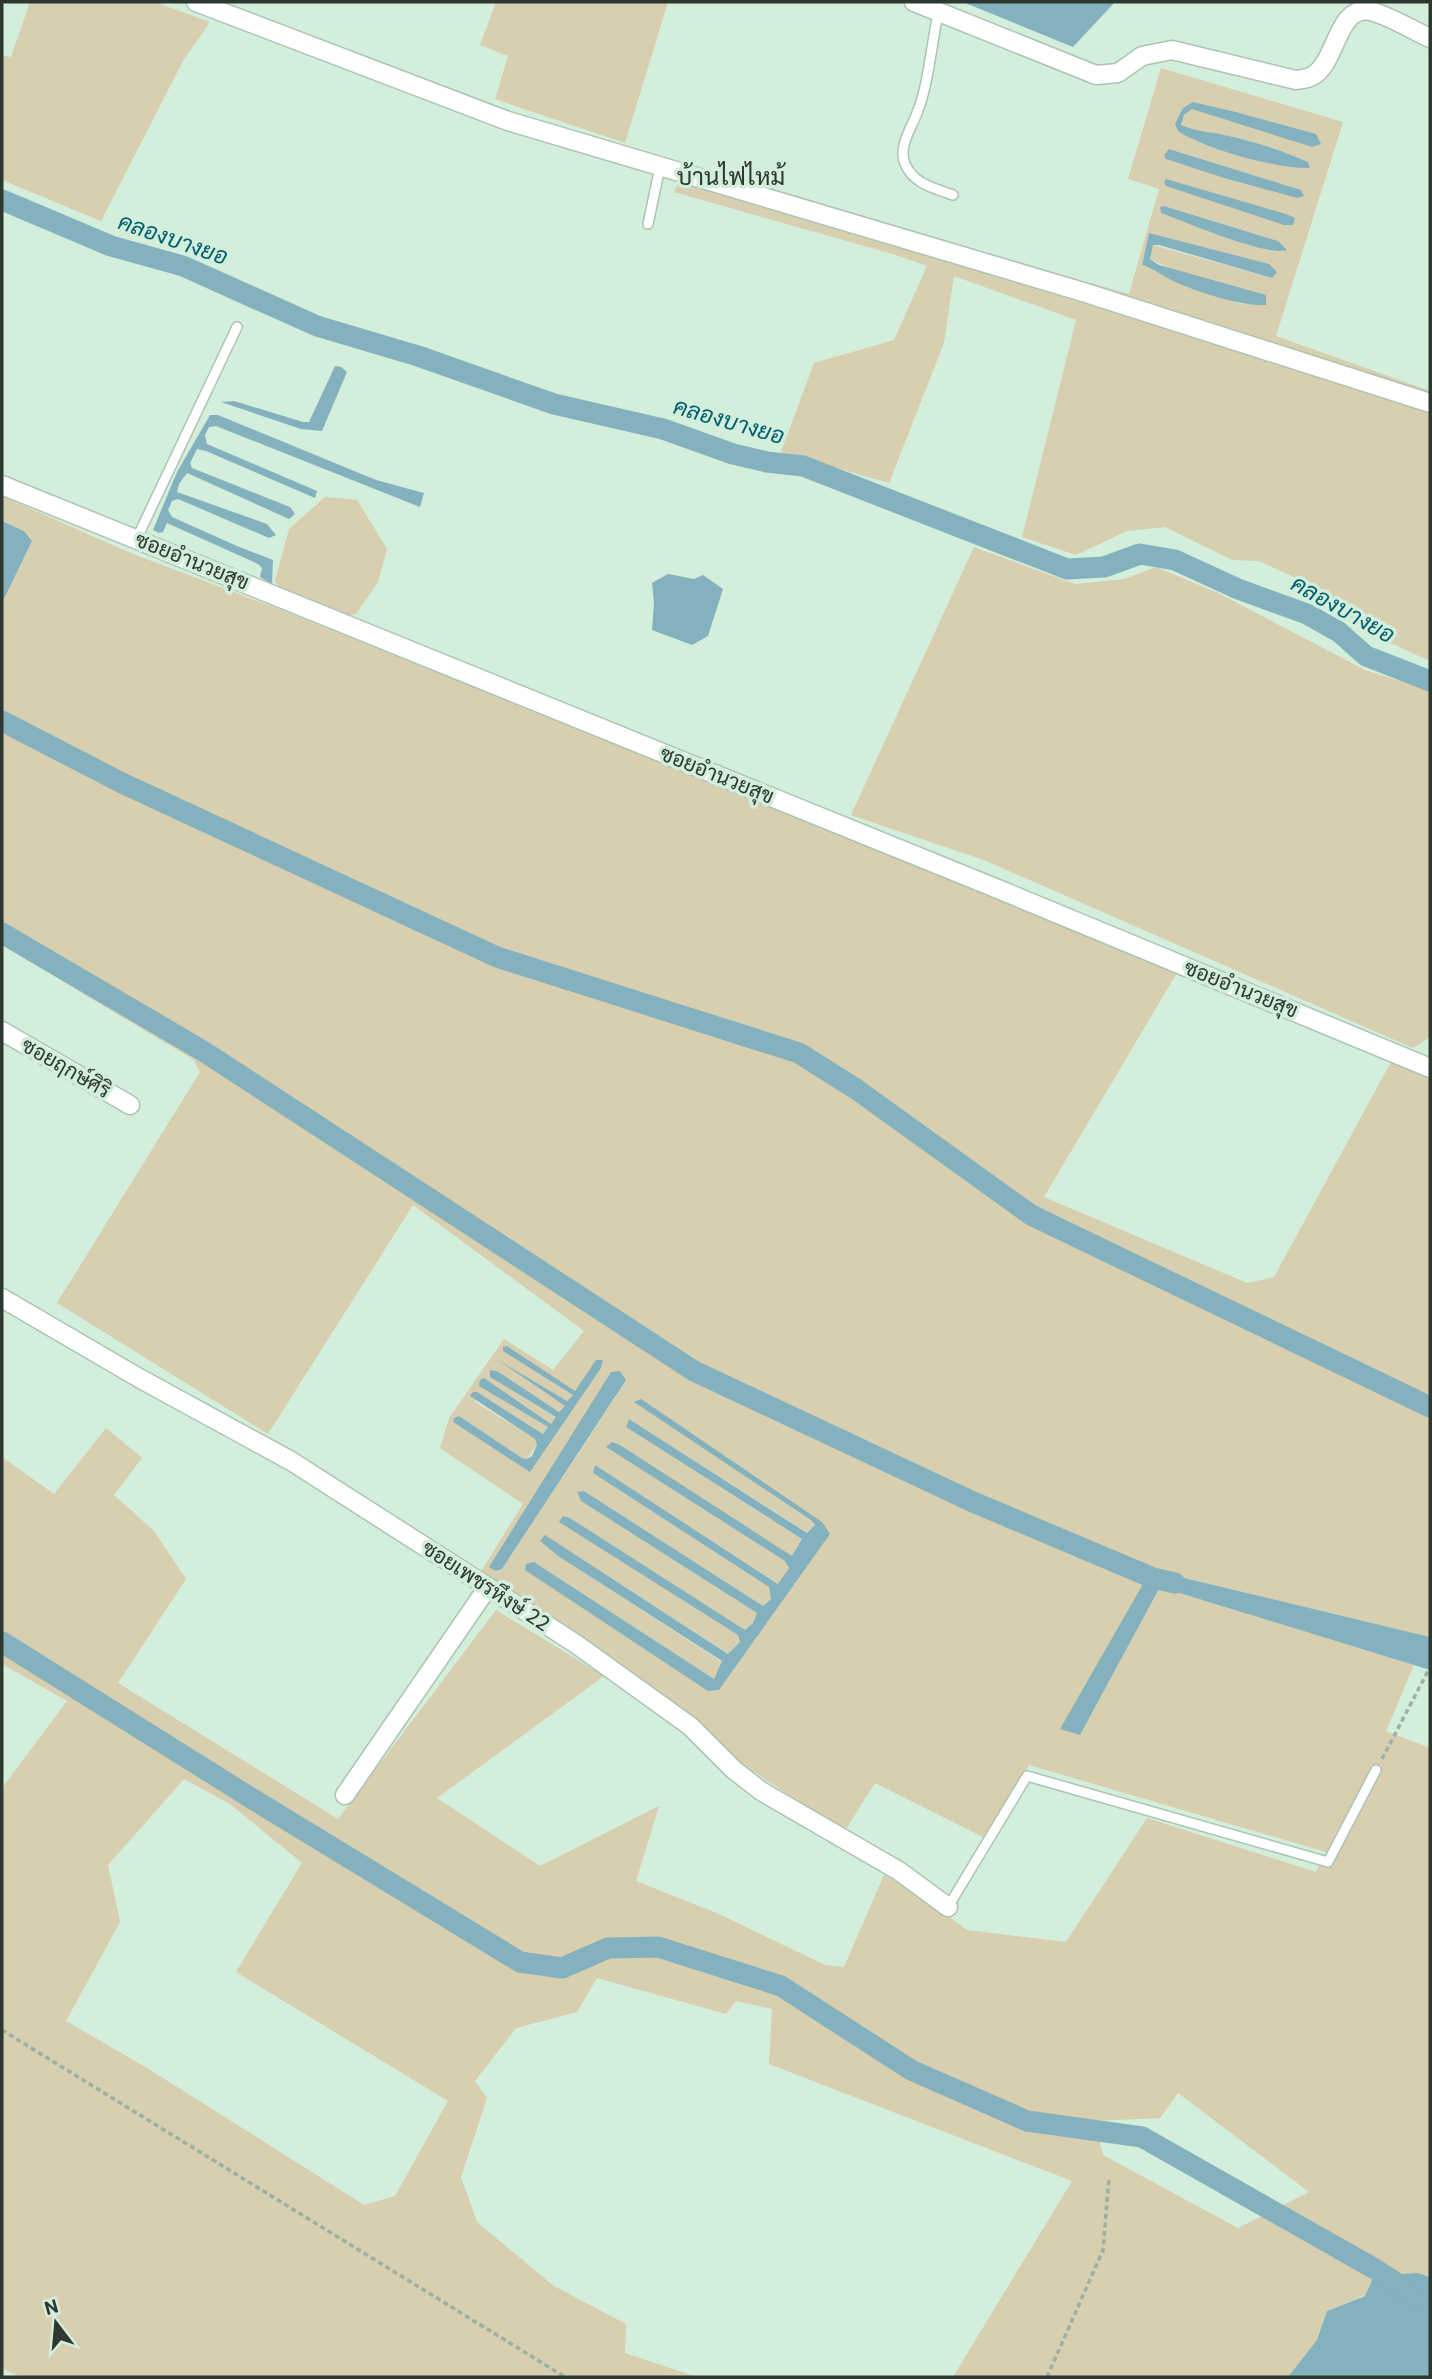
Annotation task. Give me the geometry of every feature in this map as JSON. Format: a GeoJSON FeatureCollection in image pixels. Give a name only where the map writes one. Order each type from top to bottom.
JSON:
{"type":"FeatureCollection","features":[{"type":"Feature","properties":{"kind":"street"},"geometry":{"type":"LineString","coordinates":[[196,2],[508,121],[1083,292],[1430,403]]}},
{"type":"Feature","properties":{"kind":"street"},"geometry":{"type":"LineString","coordinates":[[914,2],[1096,75],[1118,73],[1142,56],[1172,50],[1296,80],[1312,77],[1322,68],[1346,20],[1357,11],[1370,11],[1430,38]]}},
{"type":"Feature","properties":{"kind":"street","name":"ซอยอำนวยสุข"},"geometry":{"type":"LineString","coordinates":[[2,485],[993,887],[1430,1068]]}},
{"type":"Feature","properties":{"kind":"street","name":"ซอยฤกษ์ศิริ"},"geometry":{"type":"LineString","coordinates":[[2,1031],[130,1105]]}},
{"type":"Feature","properties":{"kind":"street","name":"ซอยเพชรหึงษ์ 22"},"geometry":{"type":"LineString","coordinates":[[2,1297],[139,1378],[291,1461],[488,1587],[576,1644],[690,1726],[734,1770],[761,1791],[899,1871],[948,1907]]}},
{"type":"Feature","properties":{"kind":"street"},"geometry":{"type":"LineString","coordinates":[[345,1794],[488,1587]]}},
{"type":"Feature","properties":{"kind":"lane"},"geometry":{"type":"LineString","coordinates":[[938,13],[919,110],[902,149],[903,161],[911,176],[924,186],[953,195]]}},
{"type":"Feature","properties":{"kind":"lane"},"geometry":{"type":"LineString","coordinates":[[648,224],[660,167]]}},
{"type":"Feature","properties":{"kind":"lane"},"geometry":{"type":"LineString","coordinates":[[137,538],[237,327]]}},
{"type":"Feature","properties":{"kind":"lane"},"geometry":{"type":"LineString","coordinates":[[948,1907],[1027,1776],[1328,1862],[1376,1770]]}},
{"type":"Feature","properties":{"kind":"path"},"geometry":{"type":"LineString","coordinates":[[1376,1770],[1430,1667]]}},
{"type":"Feature","properties":{"kind":"path"},"geometry":{"type":"LineString","coordinates":[[2,2030],[565,2377]]}},
{"type":"Feature","properties":{"kind":"path"},"geometry":{"type":"LineString","coordinates":[[1047,2377],[1103,2250],[1109,2178]]}},
{"type":"Feature","properties":{"kind":"shaded area"},"geometry":{"type":"Polygon","coordinates":[[[30,2],[154,2],[210,22],[183,61],[101,221],[2,180],[2,55],[11,57],[30,2]]]}},
{"type":"Feature","properties":{"kind":"shaded area"},"geometry":{"type":"Polygon","coordinates":[[[496,2],[668,2],[625,143],[495,99],[508,56],[480,45],[496,2]]]}},
{"type":"Feature","properties":{"kind":"shaded area"},"geometry":{"type":"Polygon","coordinates":[[[1161,68],[1343,122],[1276,336],[1430,391],[1430,661],[1375,636],[1311,585],[1259,561],[1232,560],[1165,527],[1127,531],[1076,555],[1022,537],[1076,320],[954,276],[944,343],[889,483],[781,452],[814,363],[894,340],[927,266],[674,192],[686,167],[1129,294],[1159,189],[1128,179],[1161,68]],[[1193,102],[1175,124],[1199,142],[1217,148],[1308,162],[1259,144],[1181,125],[1184,115],[1192,109],[1316,134],[1193,102]],[[1169,149],[1166,159],[1297,198],[1304,195],[1301,190],[1169,149]],[[1164,206],[1160,208],[1161,213],[1225,237],[1276,251],[1286,250],[1278,241],[1164,206]],[[1149,234],[1142,265],[1171,280],[1247,306],[1150,259],[1153,245],[1272,278],[1269,264],[1149,234]]]}},
{"type":"Feature","properties":{"kind":"shaded area"},"geometry":{"type":"Polygon","coordinates":[[[2,496],[128,552],[284,611],[1178,971],[1044,1197],[1247,1283],[1274,1277],[1391,1062],[1430,1078],[1430,1637],[1151,1570],[1061,1729],[1080,1735],[1160,1587],[1414,1665],[1386,1731],[1430,1748],[1430,2277],[1418,2273],[1327,2311],[1317,2340],[1288,2377],[953,2377],[1072,2181],[769,2064],[772,2009],[736,2001],[726,2014],[597,1978],[577,2012],[516,2028],[475,2081],[487,2098],[461,2177],[477,2222],[554,2286],[626,2324],[625,2353],[697,2377],[20,2377],[2,2368],[2,1788],[67,1701],[2,1664],[2,1457],[54,1494],[106,1428],[142,1458],[114,1495],[154,1531],[186,1579],[118,1683],[338,1819],[496,1610],[604,1676],[437,1798],[540,1866],[659,1806],[636,1881],[719,1914],[825,1965],[844,1967],[884,1875],[924,1898],[967,1930],[1066,1942],[1147,1818],[1316,1872],[1326,1852],[1029,1765],[983,1837],[875,1783],[844,1832],[738,1761],[713,1737],[480,1573],[523,1504],[440,1448],[449,1418],[504,1339],[553,1370],[584,1331],[413,1205],[268,1434],[57,1303],[200,1072],[194,1060],[2,945],[2,599],[32,541],[24,531],[2,521],[2,496]],[[503,1351],[574,1395],[567,1401],[512,1369],[566,1406],[559,1412],[497,1371],[490,1370],[509,1389],[556,1417],[551,1424],[484,1378],[480,1386],[548,1427],[544,1434],[485,1397],[474,1401],[535,1439],[537,1445],[527,1459],[459,1416],[453,1422],[530,1471],[580,1385],[575,1391],[503,1351]],[[626,1381],[496,1571],[502,1569],[626,1381]],[[629,1419],[626,1427],[803,1540],[792,1557],[620,1445],[606,1447],[785,1561],[789,1567],[779,1584],[595,1466],[593,1473],[769,1587],[771,1599],[763,1606],[584,1491],[577,1493],[581,1501],[757,1613],[753,1623],[745,1630],[570,1518],[560,1522],[738,1635],[740,1642],[729,1654],[546,1536],[541,1542],[558,1556],[722,1662],[714,1679],[534,1562],[708,1691],[719,1690],[829,1534],[811,1520],[816,1526],[808,1533],[629,1419]],[[184,1779],[108,1865],[120,1922],[66,2021],[147,2068],[364,2205],[395,2196],[448,2101],[236,1972],[302,1863],[230,1804],[184,1779]],[[1178,2093],[1160,2118],[1094,2121],[1103,2155],[1238,2228],[1309,2192],[1178,2093]]]}},
{"type":"Feature","properties":{"kind":"shaded area"},"geometry":{"type":"Polygon","coordinates":[[[325,497],[357,500],[387,549],[378,582],[356,614],[342,617],[283,592],[275,581],[289,529],[325,497]]]}},
{"type":"Feature","properties":{"kind":"shaded area"},"geometry":{"type":"Polygon","coordinates":[[[974,547],[1075,584],[1124,579],[1156,567],[1216,592],[1365,670],[1430,690],[1430,1037],[1413,1048],[984,860],[851,815],[974,547]]]}},
{"type":"Feature","properties":{"kind":"water"},"geometry":{"type":"Polygon","coordinates":[[[963,2],[1115,2],[1073,47],[963,2]]]}},
{"type":"Feature","properties":{"kind":"water"},"geometry":{"type":"Polygon","coordinates":[[[1193,102],[1316,134],[1321,144],[1312,147],[1192,109],[1184,115],[1181,125],[1269,147],[1308,162],[1310,168],[1279,165],[1223,151],[1178,131],[1175,124],[1183,108],[1193,102]]]}},
{"type":"Feature","properties":{"kind":"water"},"geometry":{"type":"Polygon","coordinates":[[[1169,149],[1301,190],[1304,196],[1297,198],[1166,159],[1164,155],[1169,149]]]}},
{"type":"Feature","properties":{"kind":"water"},"geometry":{"type":"Polygon","coordinates":[[[1166,179],[1286,214],[1295,218],[1293,225],[1284,225],[1166,186],[1166,179]]]}},
{"type":"Feature","properties":{"kind":"water"},"geometry":{"type":"Polygon","coordinates":[[[1160,207],[1278,241],[1287,250],[1277,251],[1226,238],[1161,213],[1160,207]]]}},
{"type":"Feature","properties":{"kind":"water"},"geometry":{"type":"Polygon","coordinates":[[[1149,233],[1269,264],[1277,272],[1272,278],[1159,245],[1153,245],[1150,259],[1159,265],[1266,295],[1266,305],[1231,301],[1205,293],[1142,265],[1149,233]]]}},
{"type":"Feature","properties":{"kind":"water"},"geometry":{"type":"Polygon","coordinates":[[[335,366],[347,372],[322,431],[301,429],[221,402],[234,401],[309,422],[335,366]]]}},
{"type":"Feature","properties":{"kind":"water"},"geometry":{"type":"Polygon","coordinates":[[[210,415],[218,415],[376,480],[424,493],[420,507],[216,426],[209,427],[205,435],[207,444],[317,491],[315,498],[197,449],[190,463],[192,468],[290,507],[295,514],[289,519],[187,473],[179,484],[177,492],[267,524],[276,535],[269,538],[178,499],[172,501],[168,510],[172,517],[273,560],[272,584],[260,577],[262,568],[258,564],[167,523],[163,532],[153,530],[177,472],[210,415]]]}},
{"type":"Feature","properties":{"kind":"water"},"geometry":{"type":"Polygon","coordinates":[[[2,521],[24,531],[32,541],[4,599],[2,599],[2,521]]]}},
{"type":"Feature","properties":{"kind":"water"},"geometry":{"type":"Polygon","coordinates":[[[668,574],[694,579],[703,575],[723,589],[708,636],[692,645],[652,630],[652,583],[668,574]]]}},
{"type":"Feature","properties":{"kind":"water"},"geometry":{"type":"Polygon","coordinates":[[[507,1346],[575,1391],[596,1360],[603,1360],[601,1368],[530,1472],[453,1422],[454,1418],[459,1416],[522,1458],[532,1456],[537,1445],[535,1439],[470,1396],[477,1392],[543,1434],[548,1427],[479,1386],[480,1380],[484,1378],[551,1424],[556,1417],[490,1377],[490,1370],[497,1371],[559,1412],[565,1406],[498,1360],[567,1401],[573,1395],[503,1351],[503,1347],[507,1346]]]}},
{"type":"Feature","properties":{"kind":"water"},"geometry":{"type":"Polygon","coordinates":[[[620,1371],[626,1380],[502,1569],[496,1571],[489,1567],[611,1372],[620,1371]]]}},
{"type":"Feature","properties":{"kind":"water"},"geometry":{"type":"Polygon","coordinates":[[[641,1399],[822,1522],[830,1534],[719,1690],[708,1691],[525,1570],[526,1564],[534,1562],[714,1679],[722,1661],[558,1556],[540,1541],[545,1535],[728,1654],[740,1642],[738,1635],[559,1522],[563,1516],[745,1630],[753,1623],[757,1613],[581,1501],[577,1492],[584,1491],[763,1606],[771,1599],[769,1587],[593,1473],[595,1465],[778,1584],[789,1568],[785,1561],[606,1447],[612,1442],[620,1445],[792,1556],[802,1539],[626,1427],[629,1419],[807,1533],[815,1525],[634,1402],[641,1399]]]}},
{"type":"Feature","properties":{"kind":"water"},"geometry":{"type":"Polygon","coordinates":[[[1151,1570],[1430,1637],[1430,1670],[1160,1587],[1080,1735],[1060,1729],[1151,1570]]]}},
{"type":"Feature","properties":{"kind":"water"},"geometry":{"type":"Polygon","coordinates":[[[1418,2273],[1430,2277],[1430,2377],[1288,2377],[1317,2340],[1327,2311],[1365,2296],[1374,2276],[1418,2273]]]}},
{"type":"Feature","properties":{"kind":"waterway","name":"คลองบางยอ"},"geometry":{"type":"LineString","coordinates":[[2,200],[111,246],[183,266],[317,326],[418,356],[554,404],[663,429],[733,454],[767,462],[803,466],[1067,569],[1104,567],[1140,554],[1175,560],[1238,589],[1307,614],[1339,632],[1366,656],[1430,681]]}},
{"type":"Feature","properties":{"kind":"waterway"},"geometry":{"type":"LineString","coordinates":[[2,721],[122,783],[497,957],[799,1053],[856,1089],[1031,1215],[1430,1407]]}},
{"type":"Feature","properties":{"kind":"waterway"},"geometry":{"type":"LineString","coordinates":[[2,933],[203,1051],[694,1371],[973,1502],[1153,1578],[1175,1583]]}},
{"type":"Feature","properties":{"kind":"waterway"},"geometry":{"type":"LineString","coordinates":[[2,1642],[520,1962],[562,1968],[608,1948],[658,1947],[781,1986],[911,2070],[1027,2121],[1142,2137],[1375,2269],[1430,2305]]}},
{"type":"Feature","properties":{"kind":"district","name":"บ้านไฟไหม้"},"geometry":{"type":"Point","coordinates":[731,177]}}]}
